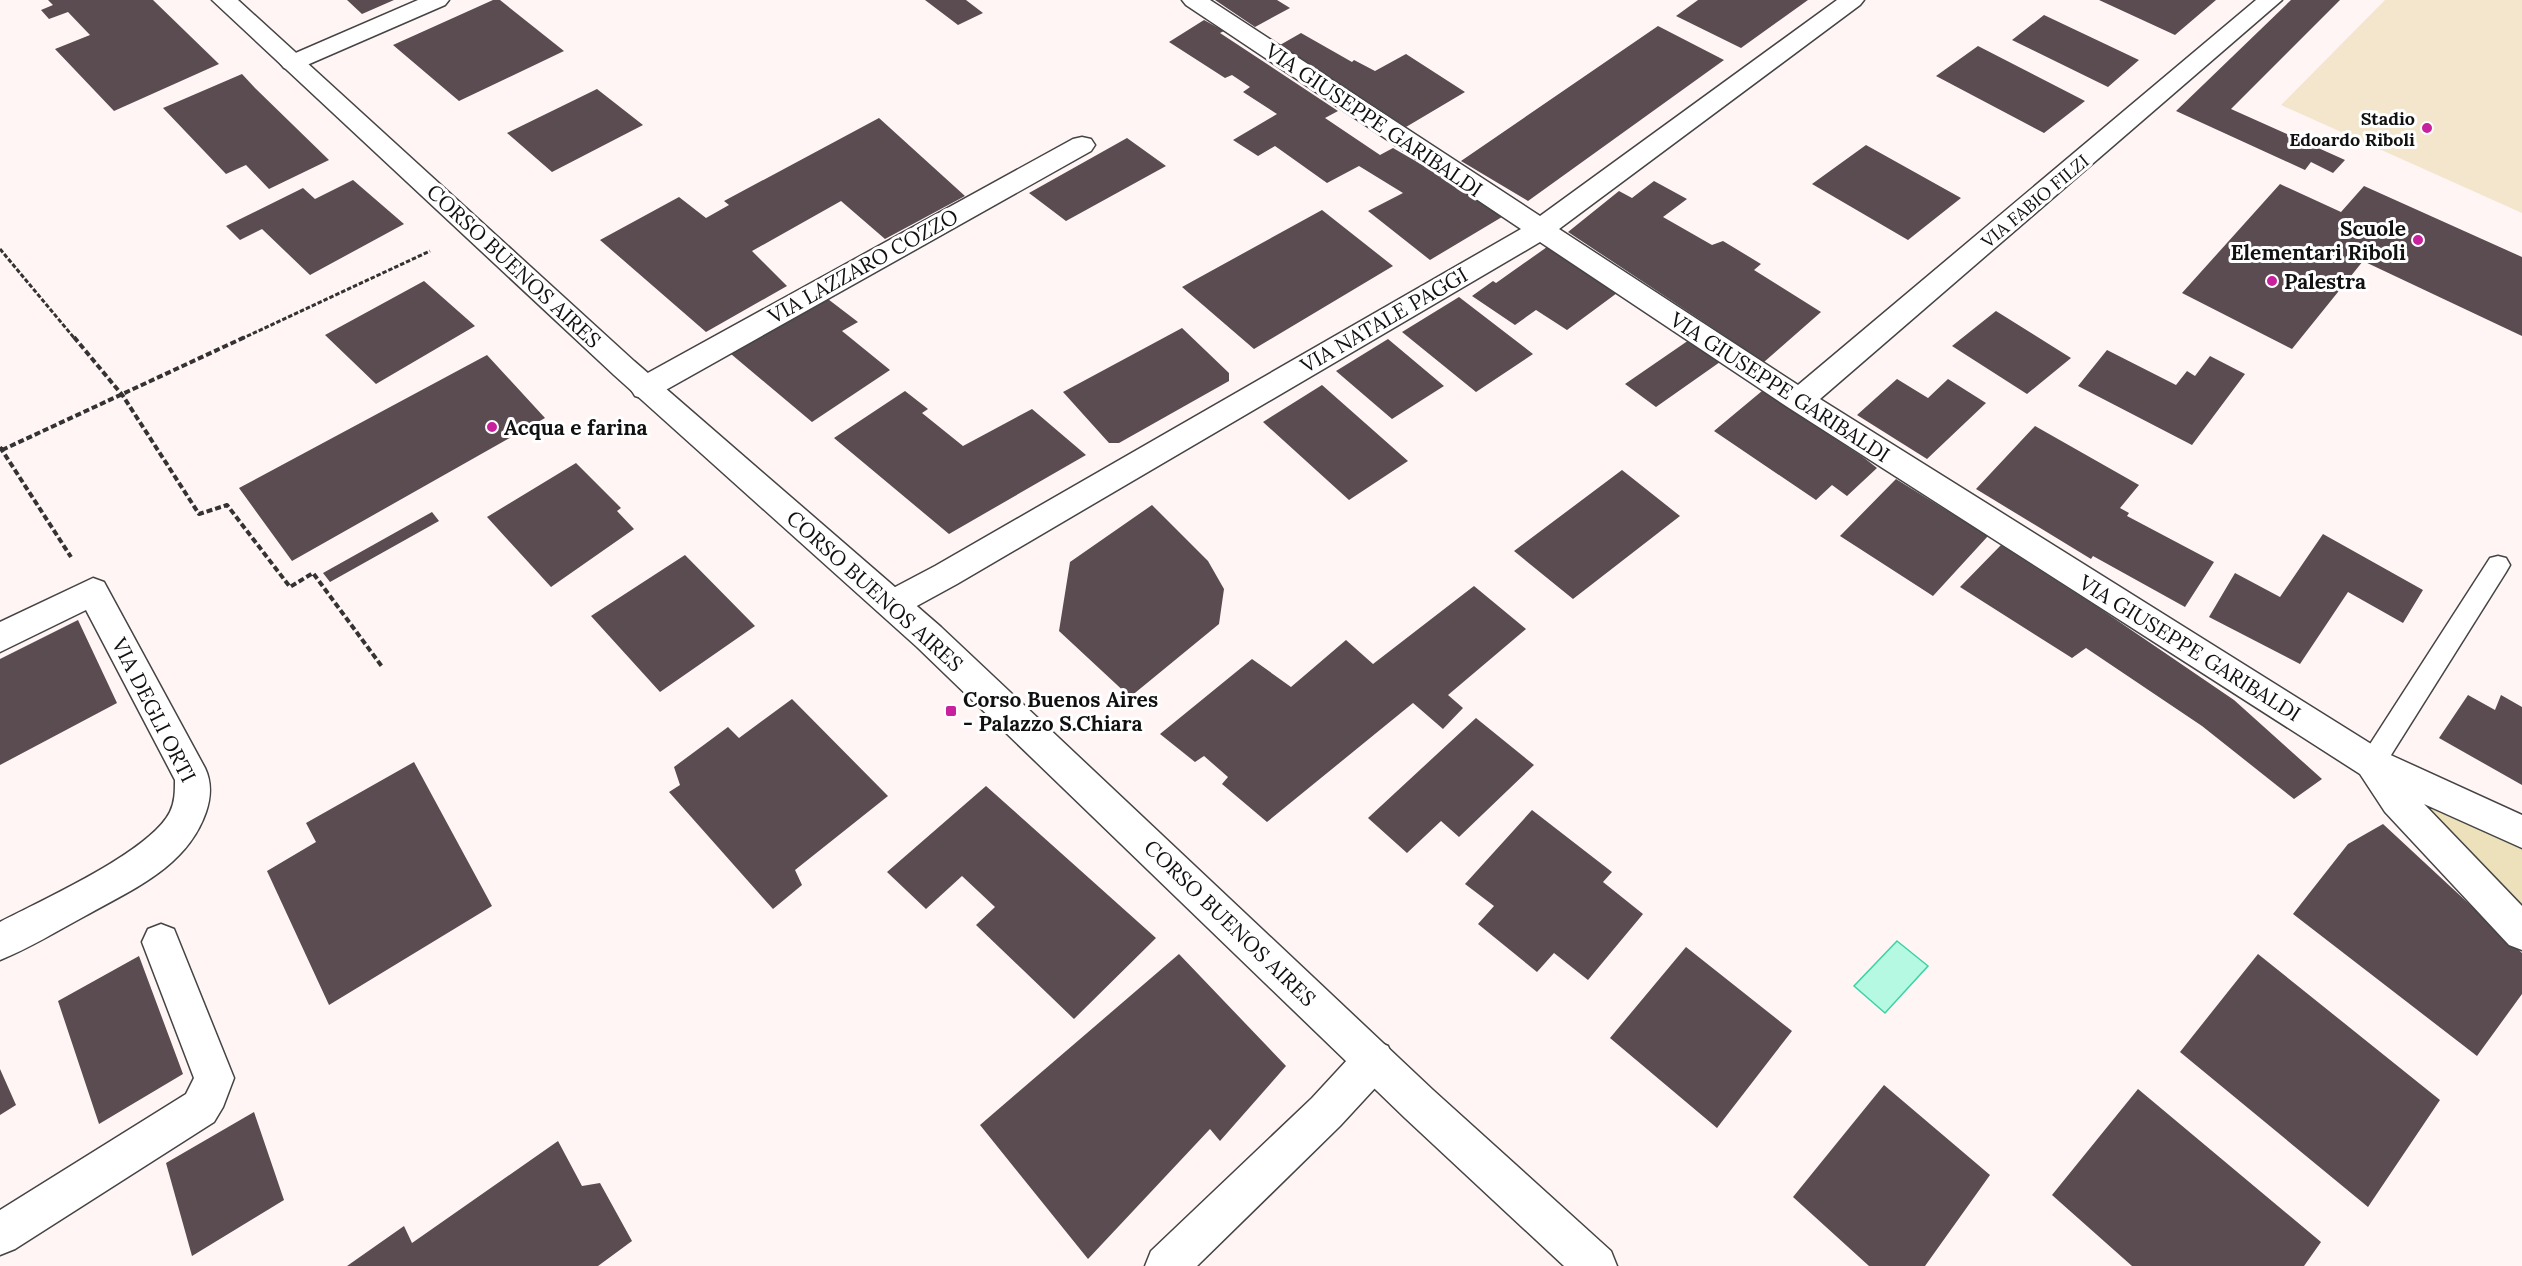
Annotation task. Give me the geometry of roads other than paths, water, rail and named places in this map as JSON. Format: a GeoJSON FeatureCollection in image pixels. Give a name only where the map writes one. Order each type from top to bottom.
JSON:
{"type":"FeatureCollection","features":[{"type":"Feature","properties":{"kind":"street","name":"CORSO BUENOS AIRES"},"geometry":{"type":"LineString","coordinates":[[224,0],[645,388],[892,604],[1374,1060],[1596,1266]]}},
{"type":"Feature","properties":{"kind":"street"},"geometry":{"type":"LineString","coordinates":[[292,63],[437,0]]}},
{"type":"Feature","properties":{"kind":"street","name":"VIA GIUSEPPE GARIBALDI"},"geometry":{"type":"LineString","coordinates":[[1194,0],[1799,400],[2372,763],[2522,832]]}},
{"type":"Feature","properties":{"kind":"street","name":"VIA NATALE PAGGI"},"geometry":{"type":"LineString","coordinates":[[892,604],[946,575],[1540,230],[1852,0]]}},
{"type":"Feature","properties":{"kind":"street","name":"VIA FABIO FILZI"},"geometry":{"type":"LineString","coordinates":[[1799,400],[2270,0]]}},
{"type":"Feature","properties":{"kind":"street","name":"VIA LAZZARO COZZO"},"geometry":{"type":"LineString","coordinates":[[645,388],[1082,145]]}},
{"type":"Feature","properties":{"kind":"street","name":"VIA DEGLI ORTI"},"geometry":{"type":"LineString","coordinates":[[0,638],[93,591],[193,779],[195,793],[191,809],[183,825],[166,846],[144,864],[0,942]]}},
{"type":"Feature","properties":{"kind":"street"},"geometry":{"type":"LineString","coordinates":[[2372,763],[2398,801],[2522,932]]}},
{"type":"Feature","properties":{"kind":"street"},"geometry":{"type":"LineString","coordinates":[[0,1234],[200,1108],[209,1093],[214,1078],[161,942]]}},
{"type":"Feature","properties":{"kind":"street"},"geometry":{"type":"LineString","coordinates":[[1166,1266],[1326,1112],[1374,1060]]}},
{"type":"Feature","properties":{"kind":"lane"},"geometry":{"type":"LineString","coordinates":[[2372,763],[2498,565]]}},
{"type":"Feature","properties":{"kind":"place","name":"Stadio Edoardo Riboli"},"geometry":{"type":"Point","coordinates":[2427,128]}},
{"type":"Feature","properties":{"kind":"place","name":"Scuole Elementari Riboli"},"geometry":{"type":"Point","coordinates":[2418,240]}},
{"type":"Feature","properties":{"kind":"place","name":"Palestra"},"geometry":{"type":"Point","coordinates":[2272,281]}},
{"type":"Feature","properties":{"kind":"place","name":"Acqua e farina"},"geometry":{"type":"Point","coordinates":[492,427]}},
{"type":"Feature","properties":{"kind":"place","name":"Corso Buenos Aires - Palazzo S.Chiara"},"geometry":{"type":"Point","coordinates":[951,711]}}]}
